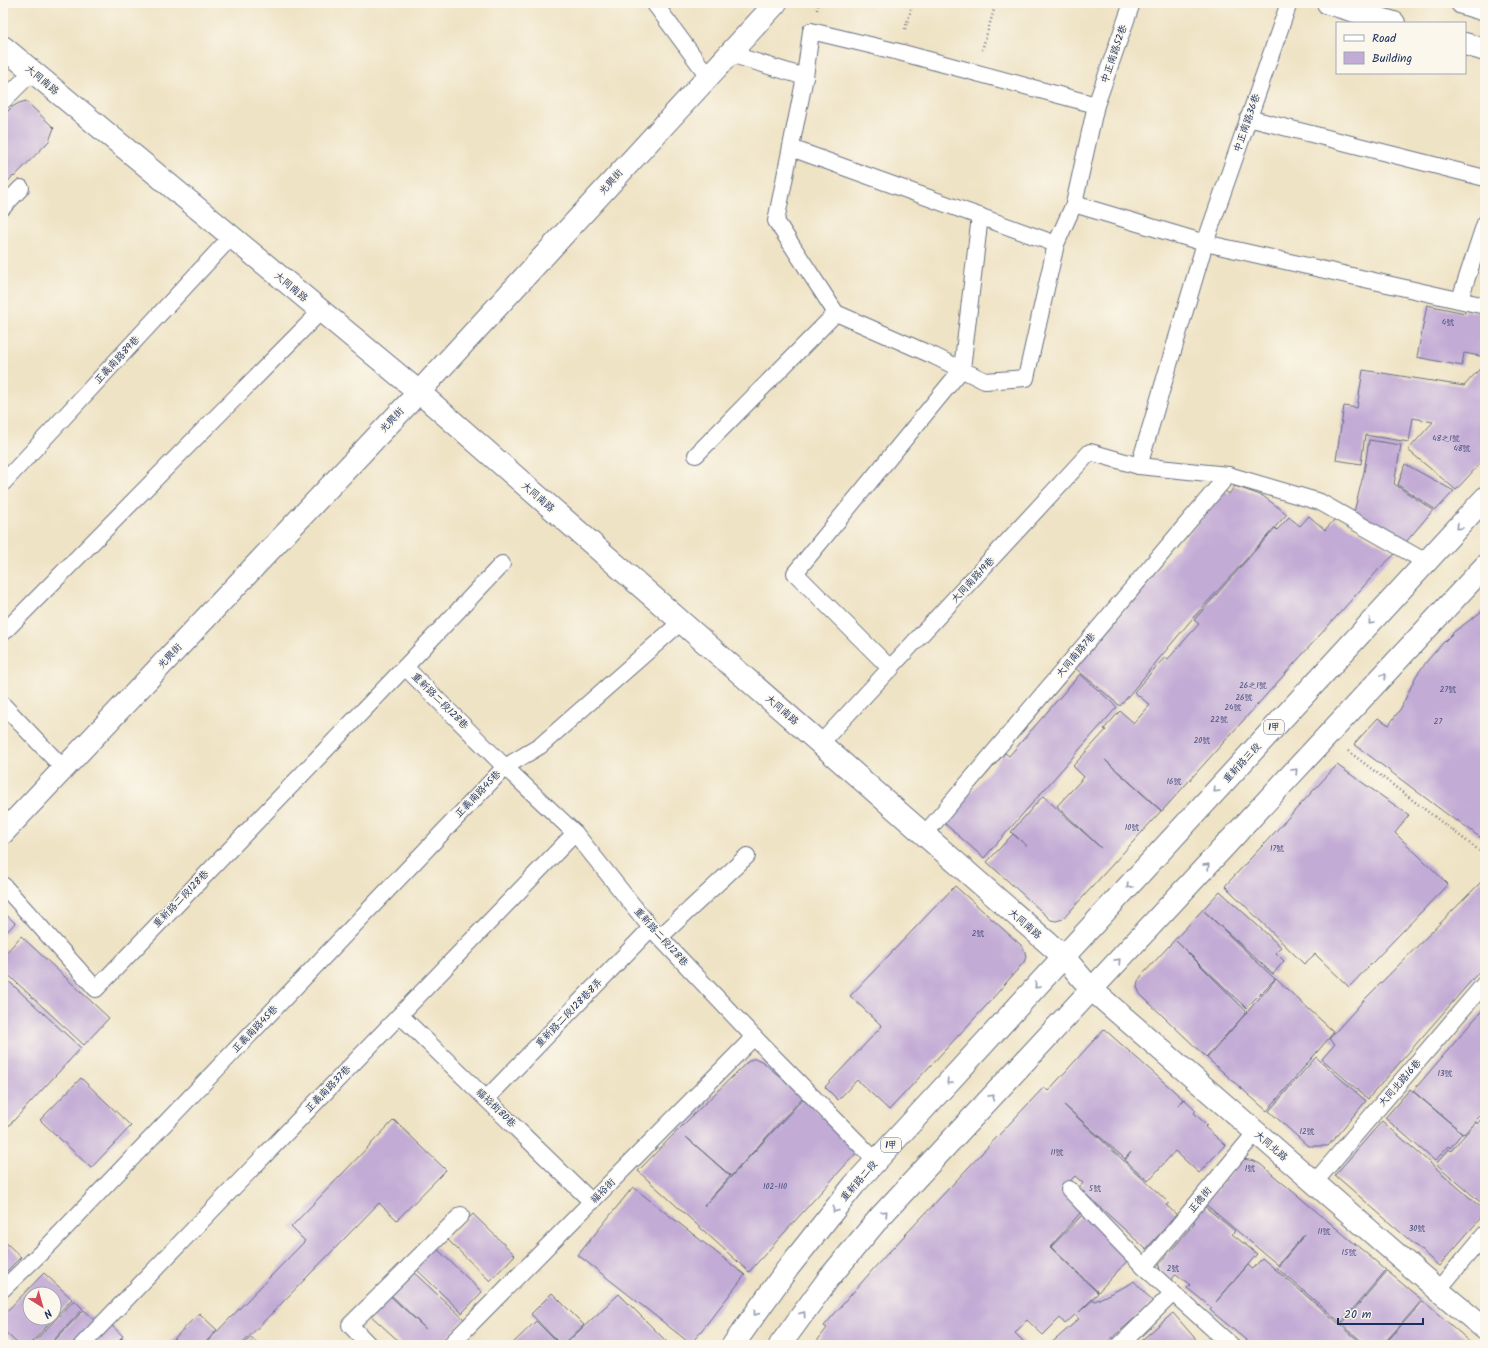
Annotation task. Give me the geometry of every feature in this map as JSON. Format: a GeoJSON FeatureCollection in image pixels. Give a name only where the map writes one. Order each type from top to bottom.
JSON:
{"type":"FeatureCollection","features":[{"type":"Feature","properties":{"kind":"street","name":"光興街"},"geometry":{"type":"LineString","coordinates":[[3,833],[419,392],[776,3]]}},
{"type":"Feature","properties":{"kind":"street"},"geometry":{"type":"LineString","coordinates":[[1328,3],[1391,22]]}},
{"type":"Feature","properties":{"kind":"street"},"geometry":{"type":"LineString","coordinates":[[1462,3],[1485,10]]}},
{"type":"Feature","properties":{"kind":"street"},"geometry":{"type":"LineString","coordinates":[[1466,44],[1485,50]]}},
{"type":"Feature","properties":{"kind":"street","name":"大同南路"},"geometry":{"type":"LineString","coordinates":[[3,47],[419,392],[1064,957]]}},
{"type":"Feature","properties":{"kind":"street","name":"重新路三段"},"geometry":{"type":"LineString","coordinates":[[1064,957],[1485,498]]}},
{"type":"Feature","properties":{"kind":"street"},"geometry":{"type":"LineString","coordinates":[[780,1345],[829,1278],[880,1217],[1091,989],[1329,736],[1485,566]]}},
{"type":"Feature","properties":{"kind":"street","name":"大同北路"},"geometry":{"type":"LineString","coordinates":[[1064,957],[1091,989],[1485,1329]]}},
{"type":"Feature","properties":{"kind":"street","name":"重新路二段"},"geometry":{"type":"LineString","coordinates":[[733,1345],[788,1268],[854,1185],[1064,957]]}},
{"type":"Feature","properties":{"kind":"lane"},"geometry":{"type":"LineString","coordinates":[[654,3],[708,76]]}},
{"type":"Feature","properties":{"kind":"lane","name":"中正南路52巷"},"geometry":{"type":"LineString","coordinates":[[962,369],[985,380],[1026,378],[1056,244],[1074,204],[1096,105],[1132,3]]}},
{"type":"Feature","properties":{"kind":"lane","name":"中正南路36巷"},"geometry":{"type":"LineString","coordinates":[[1139,466],[1205,242],[1289,3]]}},
{"type":"Feature","properties":{"kind":"lane"},"geometry":{"type":"LineString","coordinates":[[962,369],[836,313],[776,221],[805,77],[811,31],[899,52],[1096,105]]}},
{"type":"Feature","properties":{"kind":"lane"},"geometry":{"type":"LineString","coordinates":[[730,54],[805,77]]}},
{"type":"Feature","properties":{"kind":"lane"},"geometry":{"type":"LineString","coordinates":[[3,101],[32,72]]}},
{"type":"Feature","properties":{"kind":"lane"},"geometry":{"type":"LineString","coordinates":[[1248,118],[1485,178]]}},
{"type":"Feature","properties":{"kind":"lane"},"geometry":{"type":"LineString","coordinates":[[791,148],[1056,244]]}},
{"type":"Feature","properties":{"kind":"lane"},"geometry":{"type":"LineString","coordinates":[[3,207],[21,188]]}},
{"type":"Feature","properties":{"kind":"lane"},"geometry":{"type":"LineString","coordinates":[[1074,204],[1205,242],[1460,299],[1485,306]]}},
{"type":"Feature","properties":{"kind":"lane"},"geometry":{"type":"LineString","coordinates":[[891,669],[795,573],[962,369],[980,216]]}},
{"type":"Feature","properties":{"kind":"lane"},"geometry":{"type":"LineString","coordinates":[[1460,299],[1485,223]]}},
{"type":"Feature","properties":{"kind":"lane","name":"正義南路89巷"},"geometry":{"type":"LineString","coordinates":[[3,483],[231,237]]}},
{"type":"Feature","properties":{"kind":"lane"},"geometry":{"type":"LineString","coordinates":[[3,634],[321,311]]}},
{"type":"Feature","properties":{"kind":"lane"},"geometry":{"type":"LineString","coordinates":[[696,455],[836,313]]}},
{"type":"Feature","properties":{"kind":"lane","name":"大同南路19巷"},"geometry":{"type":"LineString","coordinates":[[820,744],[891,669],[1090,452],[1139,466]]}},
{"type":"Feature","properties":{"kind":"lane"},"geometry":{"type":"LineString","coordinates":[[1139,466],[1228,476],[1320,502],[1426,562]]}},
{"type":"Feature","properties":{"kind":"lane","name":"大同南路7巷"},"geometry":{"type":"LineString","coordinates":[[924,835],[1228,476]]}},
{"type":"Feature","properties":{"kind":"lane"},"geometry":{"type":"LineString","coordinates":[[405,667],[502,564]]}},
{"type":"Feature","properties":{"kind":"lane","name":"正義南路45巷"},"geometry":{"type":"LineString","coordinates":[[3,1289],[50,1244],[505,767],[540,746],[681,622]]}},
{"type":"Feature","properties":{"kind":"lane","name":"重新路二段128巷"},"geometry":{"type":"LineString","coordinates":[[3,885],[96,989],[405,667],[505,767],[575,833],[656,932],[754,1037],[876,1161]]}},
{"type":"Feature","properties":{"kind":"lane"},"geometry":{"type":"LineString","coordinates":[[3,705],[64,769]]}},
{"type":"Feature","properties":{"kind":"lane","name":"正義南路37巷"},"geometry":{"type":"LineString","coordinates":[[82,1345],[575,833]]}},
{"type":"Feature","properties":{"kind":"lane","name":"重新路二段128巷8弄"},"geometry":{"type":"LineString","coordinates":[[487,1098],[656,932],[747,856]]}},
{"type":"Feature","properties":{"kind":"lane","name":"大同北路16巷"},"geometry":{"type":"LineString","coordinates":[[1314,1183],[1485,983]]}},
{"type":"Feature","properties":{"kind":"lane","name":"福裕街80巷"},"geometry":{"type":"LineString","coordinates":[[400,1015],[487,1098],[592,1202]]}},
{"type":"Feature","properties":{"kind":"lane","name":"福裕街"},"geometry":{"type":"LineString","coordinates":[[450,1345],[754,1037]]}},
{"type":"Feature","properties":{"kind":"lane","name":"正德街"},"geometry":{"type":"LineString","coordinates":[[1144,1267],[1256,1132]]}},
{"type":"Feature","properties":{"kind":"lane"},"geometry":{"type":"LineString","coordinates":[[1069,1189],[1144,1267],[1231,1345]]}},
{"type":"Feature","properties":{"kind":"lane"},"geometry":{"type":"LineString","coordinates":[[369,1345],[350,1325],[461,1214]]}},
{"type":"Feature","properties":{"kind":"lane"},"geometry":{"type":"LineString","coordinates":[[1438,1290],[1485,1234]]}},
{"type":"Feature","properties":{"kind":"lane"},"geometry":{"type":"LineString","coordinates":[[1120,1345],[1173,1293]]}},
{"type":"Feature","properties":{"kind":"path"},"geometry":{"type":"LineString","coordinates":[[899,52],[913,3]]}},
{"type":"Feature","properties":{"kind":"path"},"geometry":{"type":"LineString","coordinates":[[976,72],[996,3]]}},
{"type":"Feature","properties":{"kind":"path"},"geometry":{"type":"LineString","coordinates":[[1329,736],[1485,855]]}},
{"type":"Feature","properties":{"kind":"building"},"geometry":{"type":"Polygon","coordinates":[[[26,101],[54,128],[49,141],[3,187],[3,116],[12,107],[26,101]]]}},
{"type":"Feature","properties":{"kind":"building"},"geometry":{"type":"Polygon","coordinates":[[[1427,305],[1465,313],[1465,310],[1485,314],[1485,357],[1464,353],[1462,366],[1417,357],[1427,305]]]}},
{"type":"Feature","properties":{"kind":"building"},"geometry":{"type":"Polygon","coordinates":[[[1485,363],[1485,458],[1456,490],[1408,450],[1433,422],[1413,418],[1409,442],[1365,435],[1361,464],[1336,460],[1344,406],[1357,408],[1363,370],[1464,386],[1485,363]]]}},
{"type":"Feature","properties":{"kind":"building"},"geometry":{"type":"Polygon","coordinates":[[[1369,440],[1401,445],[1394,484],[1433,510],[1406,542],[1354,512],[1364,472],[1369,440]]]}},
{"type":"Feature","properties":{"kind":"building"},"geometry":{"type":"Polygon","coordinates":[[[1405,464],[1454,491],[1436,510],[1398,485],[1405,464]]]}},
{"type":"Feature","properties":{"kind":"building"},"geometry":{"type":"Polygon","coordinates":[[[1235,486],[1263,496],[1287,514],[1192,619],[1120,706],[1075,668],[1225,491],[1229,494],[1235,486]]]}},
{"type":"Feature","properties":{"kind":"building"},"geometry":{"type":"Polygon","coordinates":[[[1309,516],[1325,530],[1335,519],[1396,553],[1380,568],[1162,811],[1105,760],[1161,811],[1063,919],[1056,921],[1051,920],[987,862],[1013,834],[1027,846],[1011,832],[1043,796],[1101,848],[1057,806],[1084,777],[1073,766],[1106,730],[1104,729],[1120,711],[1134,723],[1150,705],[1134,692],[1165,657],[1168,659],[1199,624],[1194,620],[1275,528],[1277,530],[1289,517],[1300,526],[1309,516]]]}},
{"type":"Feature","properties":{"kind":"building"},"geometry":{"type":"Polygon","coordinates":[[[1485,609],[1485,841],[1354,744],[1378,718],[1389,725],[1401,708],[1416,676],[1427,661],[1455,631],[1485,609]]]}},
{"type":"Feature","properties":{"kind":"building"},"geometry":{"type":"Polygon","coordinates":[[[1080,674],[1117,707],[984,858],[944,823],[1005,753],[1009,756],[1080,674]]]}},
{"type":"Feature","properties":{"kind":"building"},"geometry":{"type":"Polygon","coordinates":[[[1337,765],[1409,815],[1395,833],[1448,884],[1349,987],[1315,954],[1304,964],[1225,886],[1337,765]]]}},
{"type":"Feature","properties":{"kind":"building"},"geometry":{"type":"Polygon","coordinates":[[[1485,878],[1485,965],[1368,1099],[1322,1059],[1335,1044],[1329,1039],[1365,999],[1485,878]]]}},
{"type":"Feature","properties":{"kind":"building"},"geometry":{"type":"Polygon","coordinates":[[[955,886],[1022,946],[1026,957],[1024,962],[986,1006],[889,1110],[857,1080],[838,1100],[825,1087],[882,1026],[850,996],[955,886]]]}},
{"type":"Feature","properties":{"kind":"building"},"geometry":{"type":"Polygon","coordinates":[[[1220,891],[1281,947],[1276,953],[1284,961],[1273,974],[1204,911],[1275,979],[1246,1008],[1176,941],[1247,1012],[1206,1057],[1140,994],[1137,987],[1138,981],[1142,975],[1220,891]]]}},
{"type":"Feature","properties":{"kind":"building"},"geometry":{"type":"Polygon","coordinates":[[[3,912],[15,923],[3,936],[3,912]]]}},
{"type":"Feature","properties":{"kind":"building"},"geometry":{"type":"Polygon","coordinates":[[[21,936],[109,1018],[84,1045],[3,970],[3,948],[7,952],[21,936]]]}},
{"type":"Feature","properties":{"kind":"building"},"geometry":{"type":"Polygon","coordinates":[[[3,976],[81,1048],[3,1132],[3,976]]]}},
{"type":"Feature","properties":{"kind":"building"},"geometry":{"type":"Polygon","coordinates":[[[1276,979],[1334,1032],[1267,1111],[1207,1058],[1276,979]]]}},
{"type":"Feature","properties":{"kind":"building"},"geometry":{"type":"Polygon","coordinates":[[[1485,1007],[1485,1110],[1464,1134],[1413,1091],[1485,1007]]]}},
{"type":"Feature","properties":{"kind":"building"},"geometry":{"type":"Polygon","coordinates":[[[1104,1029],[1183,1099],[1178,1105],[1184,1099],[1196,1110],[1194,1113],[1207,1125],[1205,1127],[1225,1145],[1199,1173],[1175,1151],[1148,1181],[1125,1160],[1131,1152],[1125,1159],[1064,1105],[1169,1203],[1166,1205],[1177,1215],[1146,1249],[1079,1188],[1083,1183],[1075,1176],[1060,1191],[1082,1211],[1050,1247],[1098,1293],[1079,1312],[1093,1300],[1095,1301],[1134,1281],[1153,1302],[1104,1345],[1049,1345],[1079,1319],[1075,1315],[1065,1324],[1060,1318],[1043,1335],[1027,1320],[1015,1333],[1027,1345],[814,1345],[827,1328],[824,1326],[875,1267],[1044,1087],[1048,1091],[1104,1029]]]}},
{"type":"Feature","properties":{"kind":"building"},"geometry":{"type":"Polygon","coordinates":[[[1316,1057],[1366,1101],[1328,1146],[1308,1146],[1269,1111],[1316,1057]]]}},
{"type":"Feature","properties":{"kind":"building"},"geometry":{"type":"Polygon","coordinates":[[[752,1059],[757,1059],[763,1062],[803,1097],[731,1176],[686,1137],[730,1176],[704,1206],[804,1098],[857,1152],[749,1272],[638,1171],[746,1063],[752,1059]]]}},
{"type":"Feature","properties":{"kind":"building"},"geometry":{"type":"Polygon","coordinates":[[[81,1078],[131,1126],[91,1168],[40,1120],[81,1078]]]}},
{"type":"Feature","properties":{"kind":"building"},"geometry":{"type":"Polygon","coordinates":[[[1410,1089],[1462,1133],[1450,1148],[1448,1146],[1435,1161],[1385,1118],[1410,1089]]]}},
{"type":"Feature","properties":{"kind":"building"},"geometry":{"type":"Polygon","coordinates":[[[1485,1114],[1485,1206],[1436,1164],[1449,1149],[1451,1151],[1476,1122],[1477,1124],[1485,1114]]]}},
{"type":"Feature","properties":{"kind":"building"},"geometry":{"type":"Polygon","coordinates":[[[394,1120],[446,1170],[397,1220],[379,1203],[241,1345],[204,1345],[305,1241],[291,1227],[394,1120]]]}},
{"type":"Feature","properties":{"kind":"building"},"geometry":{"type":"Polygon","coordinates":[[[1382,1121],[1485,1211],[1485,1213],[1439,1266],[1335,1175],[1382,1121]]]}},
{"type":"Feature","properties":{"kind":"building"},"geometry":{"type":"Polygon","coordinates":[[[1243,1159],[1260,1164],[1386,1270],[1341,1323],[1277,1268],[1305,1234],[1278,1265],[1205,1204],[1243,1159]]]}},
{"type":"Feature","properties":{"kind":"building"},"geometry":{"type":"Polygon","coordinates":[[[633,1187],[745,1275],[691,1344],[578,1255],[633,1187]]]}},
{"type":"Feature","properties":{"kind":"building"},"geometry":{"type":"Polygon","coordinates":[[[1204,1206],[1235,1231],[1232,1234],[1257,1254],[1216,1302],[1248,1265],[1253,1269],[1262,1258],[1364,1345],[1252,1345],[1210,1310],[1212,1308],[1187,1288],[1190,1285],[1176,1274],[1170,1281],[1160,1271],[1159,1265],[1195,1222],[1193,1220],[1204,1206]]]}},
{"type":"Feature","properties":{"kind":"building"},"geometry":{"type":"Polygon","coordinates":[[[473,1214],[515,1255],[490,1281],[448,1240],[473,1214]]]}},
{"type":"Feature","properties":{"kind":"building"},"geometry":{"type":"Polygon","coordinates":[[[1082,1215],[1128,1260],[1098,1292],[1051,1247],[1082,1215]]]}},
{"type":"Feature","properties":{"kind":"building"},"geometry":{"type":"Polygon","coordinates":[[[3,1240],[21,1257],[3,1275],[3,1240]]]}},
{"type":"Feature","properties":{"kind":"building"},"geometry":{"type":"Polygon","coordinates":[[[433,1245],[482,1292],[462,1313],[413,1266],[433,1245]]]}},
{"type":"Feature","properties":{"kind":"building"},"geometry":{"type":"Polygon","coordinates":[[[411,1270],[464,1319],[440,1345],[403,1345],[369,1314],[388,1294],[426,1329],[389,1293],[411,1270]]]}},
{"type":"Feature","properties":{"kind":"building"},"geometry":{"type":"Polygon","coordinates":[[[1387,1271],[1422,1300],[1383,1345],[1366,1345],[1342,1324],[1387,1271]]]}},
{"type":"Feature","properties":{"kind":"building"},"geometry":{"type":"Polygon","coordinates":[[[44,1273],[58,1286],[31,1286],[44,1273]]]}},
{"type":"Feature","properties":{"kind":"building"},"geometry":{"type":"Polygon","coordinates":[[[62,1290],[72,1299],[62,1310],[62,1290]]]}},
{"type":"Feature","properties":{"kind":"building"},"geometry":{"type":"Polygon","coordinates":[[[552,1293],[584,1325],[563,1345],[561,1345],[531,1314],[552,1293]]]}},
{"type":"Feature","properties":{"kind":"building"},"geometry":{"type":"Polygon","coordinates":[[[619,1294],[670,1345],[564,1345],[619,1294]]]}},
{"type":"Feature","properties":{"kind":"building"},"geometry":{"type":"Polygon","coordinates":[[[22,1296],[22,1326],[47,1326],[29,1345],[19,1345],[3,1330],[3,1315],[22,1296]]]}},
{"type":"Feature","properties":{"kind":"building"},"geometry":{"type":"Polygon","coordinates":[[[74,1300],[83,1309],[49,1345],[31,1345],[49,1326],[62,1326],[62,1313],[74,1300]]]}},
{"type":"Feature","properties":{"kind":"building"},"geometry":{"type":"Polygon","coordinates":[[[1423,1301],[1474,1345],[1384,1345],[1423,1301]]]}},
{"type":"Feature","properties":{"kind":"building"},"geometry":{"type":"Polygon","coordinates":[[[84,1310],[95,1320],[71,1345],[50,1345],[84,1310]]]}},
{"type":"Feature","properties":{"kind":"building"},"geometry":{"type":"Polygon","coordinates":[[[199,1313],[217,1330],[203,1345],[168,1345],[199,1313]]]}},
{"type":"Feature","properties":{"kind":"building"},"geometry":{"type":"Polygon","coordinates":[[[1173,1313],[1200,1344],[1199,1345],[1136,1345],[1173,1313]]]}},
{"type":"Feature","properties":{"kind":"building"},"geometry":{"type":"Polygon","coordinates":[[[536,1321],[560,1345],[511,1345],[536,1321]]]}},
{"type":"Feature","properties":{"kind":"building"},"geometry":{"type":"Polygon","coordinates":[[[108,1322],[123,1336],[114,1345],[86,1345],[108,1322]]]}},
{"type":"Feature","properties":{"kind":"building"},"geometry":{"type":"Polygon","coordinates":[[[251,1337],[260,1345],[243,1345],[251,1337]]]}},
{"type":"Feature","properties":{"kind":"building"},"geometry":{"type":"Polygon","coordinates":[[[122,1338],[129,1345],[115,1345],[122,1338]]]}}]}
